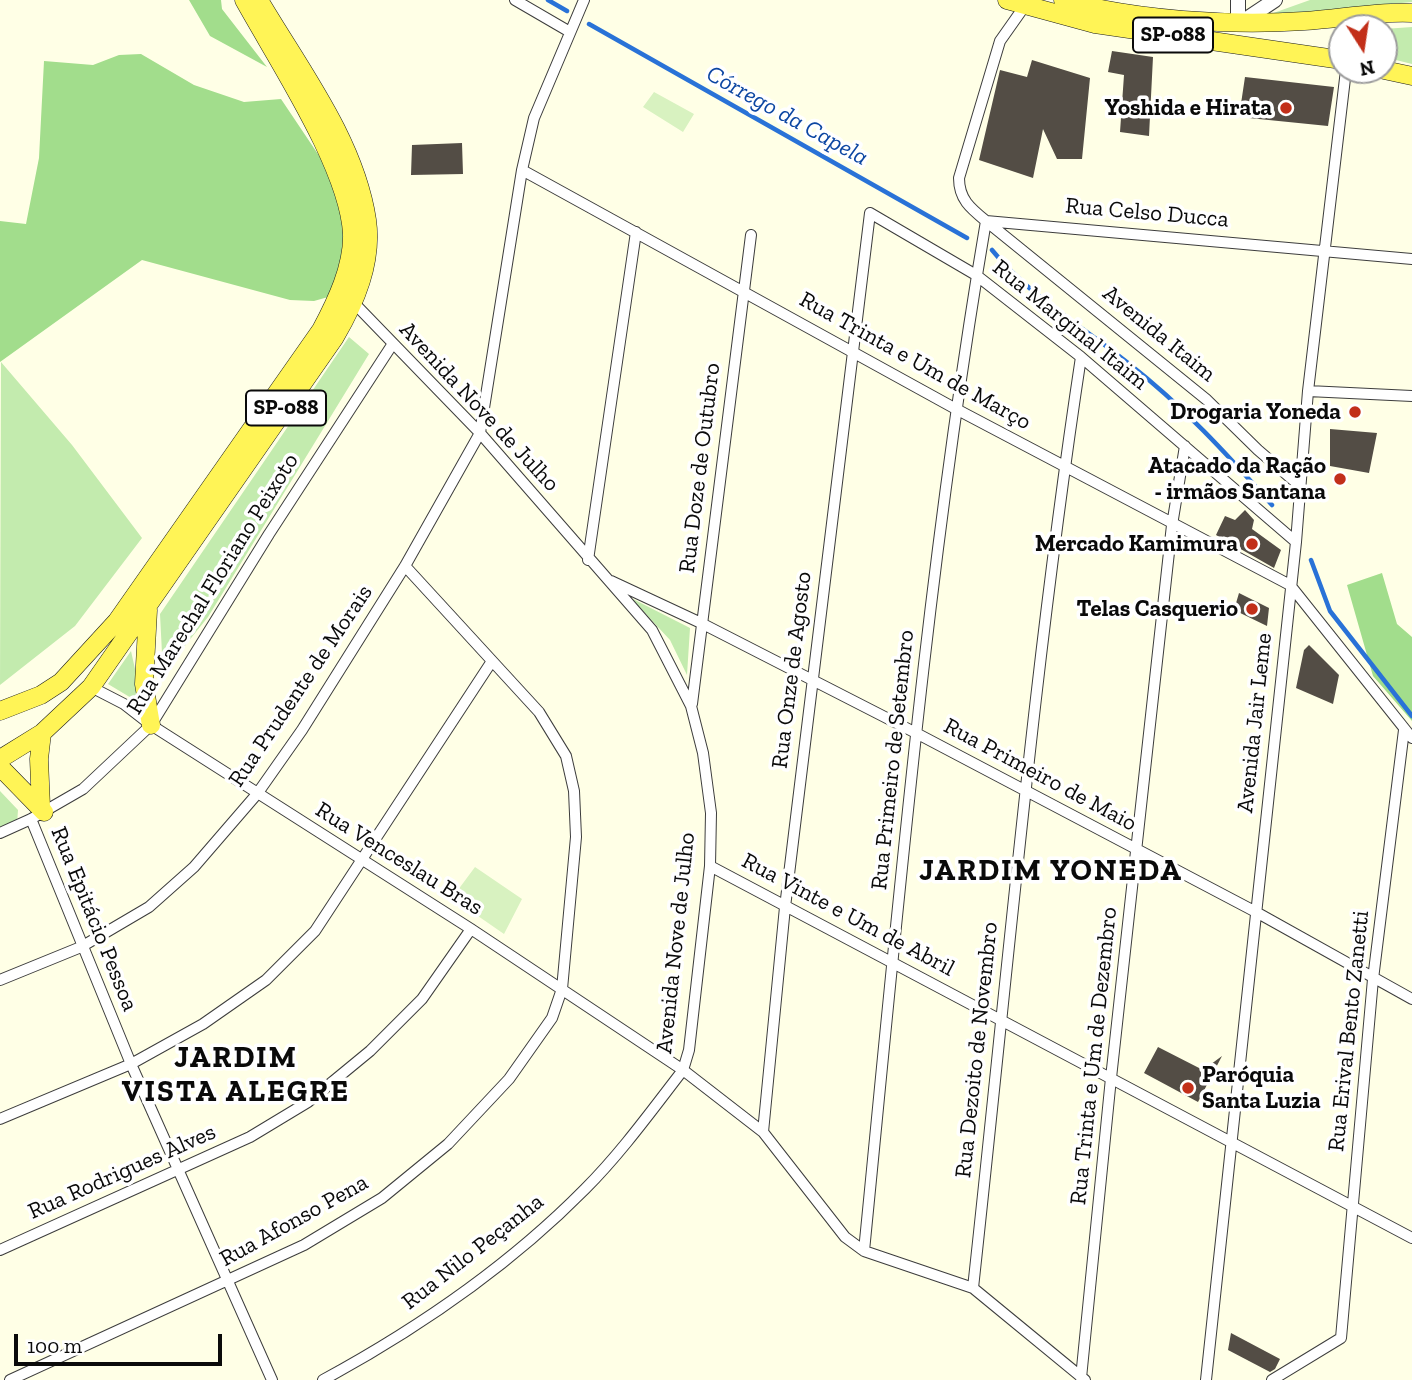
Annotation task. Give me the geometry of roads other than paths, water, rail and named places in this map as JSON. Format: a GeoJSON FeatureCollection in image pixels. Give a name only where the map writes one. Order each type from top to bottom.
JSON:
{"type":"FeatureCollection","features":[{"type":"Feature","properties":{"kind":"main road","name":"SP-088"},"geometry":{"type":"LineString","coordinates":[[0,711],[41,695],[61,682],[117,621],[321,330],[338,297],[352,235],[337,173],[244,0]]}},
{"type":"Feature","properties":{"kind":"main road","name":"SP-088"},"geometry":{"type":"LineString","coordinates":[[0,759],[42,733],[91,687],[327,349],[354,303],[366,261],[367,221],[353,171],[338,135],[258,0]]}},
{"type":"Feature","properties":{"kind":"main road","name":"SP-088"},"geometry":{"type":"LineString","coordinates":[[1063,0],[1099,10],[1240,22],[1412,13]]}},
{"type":"Feature","properties":{"kind":"main road","name":"SP-088"},"geometry":{"type":"LineString","coordinates":[[1015,3],[1095,24],[1328,58]]}},
{"type":"Feature","properties":{"kind":"main road"},"geometry":{"type":"LineString","coordinates":[[148,608],[144,684],[151,725]]}},
{"type":"Feature","properties":{"kind":"main road"},"geometry":{"type":"LineString","coordinates":[[39,813],[42,733]]}},
{"type":"Feature","properties":{"kind":"main road"},"geometry":{"type":"LineString","coordinates":[[0,767],[39,813]]}},
{"type":"Feature","properties":{"kind":"street"},"geometry":{"type":"LineString","coordinates":[[515,0],[570,32]]}},
{"type":"Feature","properties":{"kind":"street"},"geometry":{"type":"LineString","coordinates":[[480,433],[522,170],[534,118],[584,0]]}},
{"type":"Feature","properties":{"kind":"street"},"geometry":{"type":"LineString","coordinates":[[1238,0],[1240,22],[1275,0]]}},
{"type":"Feature","properties":{"kind":"street"},"geometry":{"type":"LineString","coordinates":[[985,220],[969,207],[959,192],[960,177],[1000,41],[1015,3]]}},
{"type":"Feature","properties":{"kind":"street","name":"Avenida Jair Leme"},"geometry":{"type":"LineString","coordinates":[[1206,1380],[1296,542],[1308,391],[1344,84]]}},
{"type":"Feature","properties":{"kind":"street","name":"Rua Trinta e Um de Março"},"geometry":{"type":"LineString","coordinates":[[522,170],[956,409],[1290,585]]}},
{"type":"Feature","properties":{"kind":"street","name":"Rua Marginal Itaim"},"geometry":{"type":"LineString","coordinates":[[870,213],[976,275],[1080,357],[1296,542]]}},
{"type":"Feature","properties":{"kind":"street","name":"Rua Onze de Agosto"},"geometry":{"type":"LineString","coordinates":[[764,1132],[785,907],[870,213]]}},
{"type":"Feature","properties":{"kind":"street","name":"Rua Celso Ducca"},"geometry":{"type":"LineString","coordinates":[[985,220],[1412,259]]}},
{"type":"Feature","properties":{"kind":"street","name":"Rua Primeiro de Setembro"},"geometry":{"type":"LineString","coordinates":[[864,1251],[916,733],[956,409],[985,220]]}},
{"type":"Feature","properties":{"kind":"street","name":"Avenida Itaim"},"geometry":{"type":"LineString","coordinates":[[985,220],[1207,400],[1300,486]]}},
{"type":"Feature","properties":{"kind":"street"},"geometry":{"type":"LineString","coordinates":[[588,560],[636,232]]}},
{"type":"Feature","properties":{"kind":"street","name":"Rua Doze de Outubro"},"geometry":{"type":"LineString","coordinates":[[691,706],[751,234]]}},
{"type":"Feature","properties":{"kind":"street","name":"Avenida Nove de Julho"},"geometry":{"type":"LineString","coordinates":[[354,303],[480,433],[588,560],[652,630],[691,706],[703,753],[711,813],[710,866],[689,1050],[682,1070],[764,1132],[845,1237],[864,1251],[973,1288],[1083,1379]]}},
{"type":"Feature","properties":{"kind":"street","name":"Rua Marechal Floriano Peixoto"},"geometry":{"type":"LineString","coordinates":[[0,833],[83,789],[151,725],[269,534],[392,345]]}},
{"type":"Feature","properties":{"kind":"street","name":"Rua Dezoito de Novembro"},"geometry":{"type":"LineString","coordinates":[[973,1288],[1025,792],[1080,357]]}},
{"type":"Feature","properties":{"kind":"street"},"geometry":{"type":"LineString","coordinates":[[1308,391],[1412,396]]}},
{"type":"Feature","properties":{"kind":"street","name":"Rua Prudente de Morais"},"geometry":{"type":"LineString","coordinates":[[0,980],[80,947],[149,907],[194,867],[257,794],[302,730],[405,566],[480,433]]}},
{"type":"Feature","properties":{"kind":"street","name":"Rua Trinta e Um de Dezembro"},"geometry":{"type":"LineString","coordinates":[[1083,1379],[1111,1078],[1172,525],[1185,446]]}},
{"type":"Feature","properties":{"kind":"street","name":"Rua Afonso Pena"},"geometry":{"type":"LineString","coordinates":[[10,1380],[229,1282],[304,1245],[382,1198],[448,1144],[509,1079],[552,1018],[562,989],[576,837],[574,791],[566,756],[539,712],[405,566]]}},
{"type":"Feature","properties":{"kind":"street","name":"Rua Primeiro de Maio"},"geometry":{"type":"LineString","coordinates":[[605,579],[701,623],[916,733],[1256,912],[1412,999]]}},
{"type":"Feature","properties":{"kind":"street"},"geometry":{"type":"LineString","coordinates":[[1290,585],[1408,734]]}},
{"type":"Feature","properties":{"kind":"street"},"geometry":{"type":"LineString","coordinates":[[0,1119],[131,1064],[203,1024],[266,980],[315,931],[492,661]]}},
{"type":"Feature","properties":{"kind":"street","name":"Rua Venceslau Bras"},"geometry":{"type":"LineString","coordinates":[[91,687],[124,704],[151,725],[471,929],[682,1070]]}},
{"type":"Feature","properties":{"kind":"street","name":"Rua Erival Bento Zanetti"},"geometry":{"type":"LineString","coordinates":[[1272,1380],[1341,1338],[1373,979],[1408,734]]}},
{"type":"Feature","properties":{"kind":"street","name":"Rua Epitácio Pessoa"},"geometry":{"type":"LineString","coordinates":[[39,813],[80,947],[272,1380]]}},
{"type":"Feature","properties":{"kind":"street","name":"Rua Vinte e Um de Abril"},"geometry":{"type":"LineString","coordinates":[[710,866],[1412,1238]]}},
{"type":"Feature","properties":{"kind":"street","name":"Rua Rodrigues Alves"},"geometry":{"type":"LineString","coordinates":[[0,1250],[250,1137],[308,1102],[370,1051],[422,999],[471,929]]}},
{"type":"Feature","properties":{"kind":"street","name":"Rua Nilo Peçanha"},"geometry":{"type":"LineString","coordinates":[[323,1380],[443,1307],[520,1249],[586,1188],[682,1070]]}},
{"type":"Feature","properties":{"kind":"waterway","name":"Córrego da Capela"},"geometry":{"type":"LineString","coordinates":[[548,0],[567,11]]}},
{"type":"Feature","properties":{"kind":"waterway","name":"Córrego da Capela"},"geometry":{"type":"LineString","coordinates":[[589,24],[967,238]]}},
{"type":"Feature","properties":{"kind":"waterway","name":"Córrego da Capela"},"geometry":{"type":"LineString","coordinates":[[992,250],[1022,282],[1167,396],[1221,449],[1272,505]]}},
{"type":"Feature","properties":{"kind":"waterway","name":"Córrego da Capela"},"geometry":{"type":"LineString","coordinates":[[1311,560],[1330,611],[1412,716]]}},
{"type":"Feature","properties":{"kind":"place","name":"Yoshida e Hirata"},"geometry":{"type":"Point","coordinates":[1286,108]}},
{"type":"Feature","properties":{"kind":"place","name":"Drogaria Yoneda"},"geometry":{"type":"Point","coordinates":[1355,412]}},
{"type":"Feature","properties":{"kind":"place","name":"Atacado da Ração - irmãos Santana"},"geometry":{"type":"Point","coordinates":[1340,479]}},
{"type":"Feature","properties":{"kind":"place","name":"Mercado Kamimura"},"geometry":{"type":"Point","coordinates":[1252,544]}},
{"type":"Feature","properties":{"kind":"place","name":"Telas Casquerio"},"geometry":{"type":"Point","coordinates":[1252,609]}},
{"type":"Feature","properties":{"kind":"place","name":"Paróquia Santa Luzia"},"geometry":{"type":"Point","coordinates":[1188,1088]}},
{"type":"Feature","properties":{"kind":"district","name":"JARDIM YONEDA"},"geometry":{"type":"Point","coordinates":[1051,871]}},
{"type":"Feature","properties":{"kind":"district","name":"JARDIM VISTA ALEGRE"},"geometry":{"type":"Point","coordinates":[236,1075]}}]}
